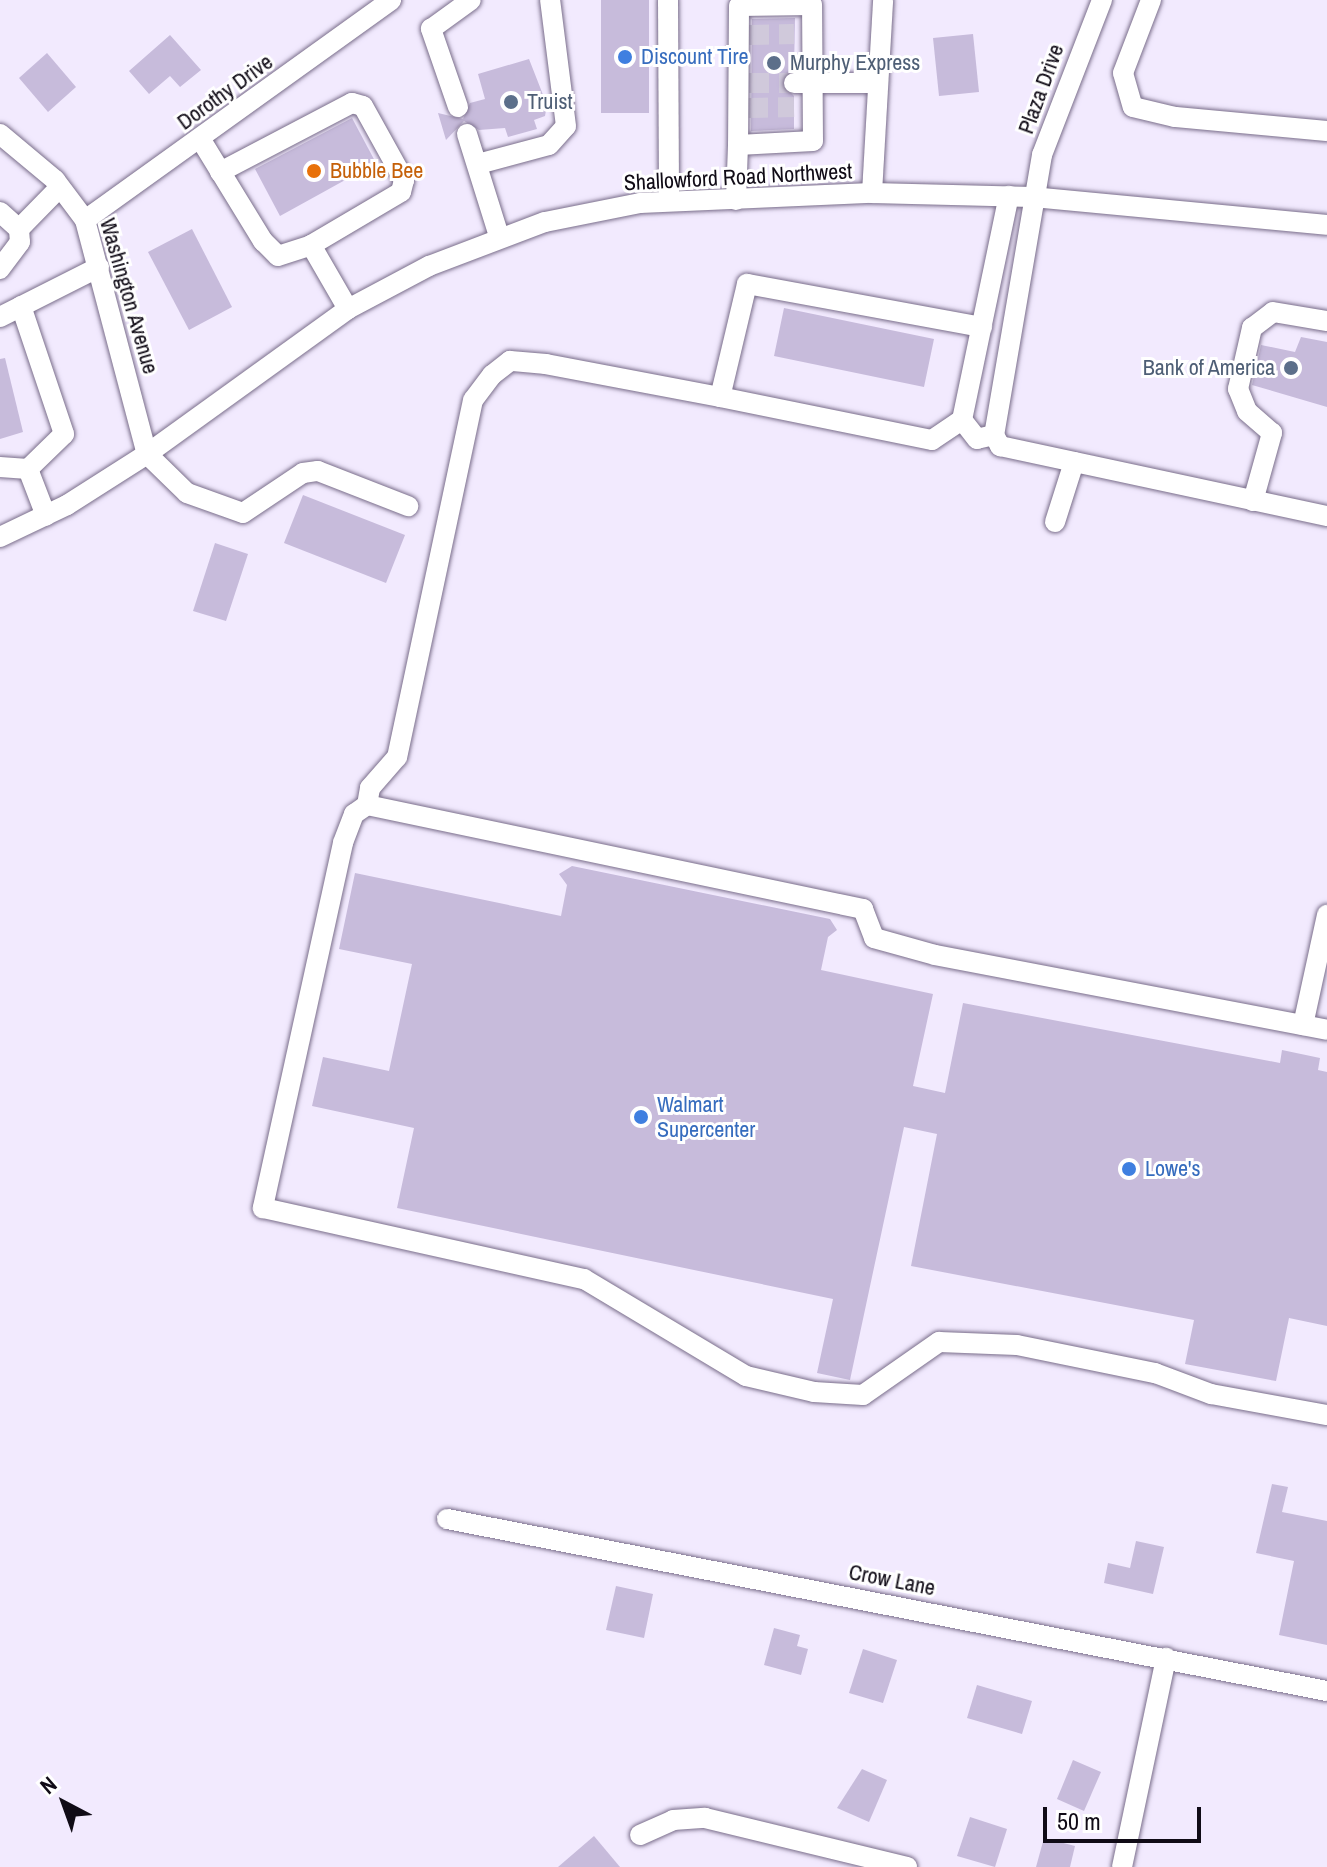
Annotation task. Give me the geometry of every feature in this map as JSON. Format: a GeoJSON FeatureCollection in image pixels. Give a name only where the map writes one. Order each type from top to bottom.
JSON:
{"type":"FeatureCollection","features":[{"type":"Feature","properties":{"kind":"street","name":"Dorothy Drive"},"geometry":{"type":"LineString","coordinates":[[85,220],[201,140],[391,0]]}},
{"type":"Feature","properties":{"kind":"street"},"geometry":{"type":"LineString","coordinates":[[458,107],[431,29],[471,0]]}},
{"type":"Feature","properties":{"kind":"street"},"geometry":{"type":"LineString","coordinates":[[478,164],[549,145],[566,126],[550,0]]}},
{"type":"Feature","properties":{"kind":"street"},"geometry":{"type":"LineString","coordinates":[[668,0],[669,201]]}},
{"type":"Feature","properties":{"kind":"street"},"geometry":{"type":"LineString","coordinates":[[872,193],[883,0]]}},
{"type":"Feature","properties":{"kind":"street","name":"Plaza Drive"},"geometry":{"type":"LineString","coordinates":[[994,435],[1033,229],[1032,197],[1073,66],[1102,0]]}},
{"type":"Feature","properties":{"kind":"street"},"geometry":{"type":"LineString","coordinates":[[1151,0],[1123,73],[1133,107],[1175,117],[1327,131]]}},
{"type":"Feature","properties":{"kind":"street"},"geometry":{"type":"LineString","coordinates":[[736,200],[738,145],[744,108],[744,36],[739,6],[812,5],[804,33],[804,107],[813,141],[738,145]]}},
{"type":"Feature","properties":{"kind":"street"},"geometry":{"type":"LineString","coordinates":[[804,83],[878,83]]}},
{"type":"Feature","properties":{"kind":"street"},"geometry":{"type":"LineString","coordinates":[[201,140],[220,172],[278,256],[311,245],[401,192],[404,180],[363,106],[352,103],[220,172]]}},
{"type":"Feature","properties":{"kind":"street","name":"Washington Avenue"},"geometry":{"type":"LineString","coordinates":[[0,134],[59,188],[85,220],[147,454]]}},
{"type":"Feature","properties":{"kind":"street"},"geometry":{"type":"LineString","coordinates":[[467,134],[499,236]]}},
{"type":"Feature","properties":{"kind":"street"},"geometry":{"type":"LineString","coordinates":[[19,229],[59,188]]}},
{"type":"Feature","properties":{"kind":"street","name":"Shallowford Road Northwest"},"geometry":{"type":"LineString","coordinates":[[0,537],[46,516],[147,454],[348,309],[499,236],[669,201],[872,193],[1032,197],[1327,225]]}},
{"type":"Feature","properties":{"kind":"street"},"geometry":{"type":"LineString","coordinates":[[1009,196],[962,420],[932,440],[546,364],[510,361],[492,375],[473,400],[397,757],[370,788],[367,805],[354,814],[343,843],[263,1208],[584,1279],[746,1376],[814,1392],[863,1395],[939,1342],[1017,1345],[1155,1373],[1211,1394],[1327,1415]]}},
{"type":"Feature","properties":{"kind":"street"},"geometry":{"type":"LineString","coordinates":[[0,212],[19,229],[20,242],[0,269]]}},
{"type":"Feature","properties":{"kind":"street"},"geometry":{"type":"LineString","coordinates":[[311,245],[348,309]]}},
{"type":"Feature","properties":{"kind":"street"},"geometry":{"type":"LineString","coordinates":[[0,317],[99,267]]}},
{"type":"Feature","properties":{"kind":"street"},"geometry":{"type":"LineString","coordinates":[[720,397],[747,284],[982,327]]}},
{"type":"Feature","properties":{"kind":"street"},"geometry":{"type":"LineString","coordinates":[[0,467],[28,469],[64,434],[21,306]]}},
{"type":"Feature","properties":{"kind":"street"},"geometry":{"type":"LineString","coordinates":[[1253,501],[1272,433],[1247,411],[1238,389],[1252,328],[1273,312],[1327,321]]}},
{"type":"Feature","properties":{"kind":"street"},"geometry":{"type":"LineString","coordinates":[[962,420],[977,439],[994,435],[1000,446],[1327,516]]}},
{"type":"Feature","properties":{"kind":"street"},"geometry":{"type":"LineString","coordinates":[[147,454],[187,493],[243,513],[303,473],[318,471],[408,506]]}},
{"type":"Feature","properties":{"kind":"street"},"geometry":{"type":"LineString","coordinates":[[1055,522],[1074,462]]}},
{"type":"Feature","properties":{"kind":"street"},"geometry":{"type":"LineString","coordinates":[[28,469],[46,516]]}},
{"type":"Feature","properties":{"kind":"street"},"geometry":{"type":"LineString","coordinates":[[367,805],[863,909],[874,938],[935,955],[1327,1030]]}},
{"type":"Feature","properties":{"kind":"street"},"geometry":{"type":"LineString","coordinates":[[1303,1025],[1327,915]]}},
{"type":"Feature","properties":{"kind":"street","name":"Crow Lane"},"geometry":{"type":"LineString","coordinates":[[447,1519],[1327,1691]]}},
{"type":"Feature","properties":{"kind":"street"},"geometry":{"type":"LineString","coordinates":[[1122,1867],[1166,1658]]}},
{"type":"Feature","properties":{"kind":"street"},"geometry":{"type":"LineString","coordinates":[[640,1835],[673,1820],[705,1818],[907,1867]]}},
{"type":"Feature","properties":{"kind":"building","name":"Discount Tire"},"geometry":{"type":"Polygon","coordinates":[[[601,0],[649,0],[649,113],[601,113],[601,0]]]}},
{"type":"Feature","properties":{"kind":"building"},"geometry":{"type":"Polygon","coordinates":[[[795,18],[794,70],[781,82],[794,96],[794,129],[751,131],[752,19],[795,18]]]}},
{"type":"Feature","properties":{"kind":"building"},"geometry":{"type":"Polygon","coordinates":[[[973,34],[979,92],[939,96],[933,38],[973,34]]]}},
{"type":"Feature","properties":{"kind":"building"},"geometry":{"type":"Polygon","coordinates":[[[170,35],[201,70],[180,87],[170,76],[149,94],[129,71],[170,35]]]}},
{"type":"Feature","properties":{"kind":"building"},"geometry":{"type":"Polygon","coordinates":[[[47,53],[76,87],[48,112],[19,78],[47,53]]]}},
{"type":"Feature","properties":{"kind":"building","name":"Truist"},"geometry":{"type":"Polygon","coordinates":[[[529,59],[547,105],[545,116],[534,120],[537,129],[508,137],[505,128],[479,130],[464,121],[446,140],[438,113],[463,119],[470,103],[485,99],[478,74],[529,59]]]}},
{"type":"Feature","properties":{"kind":"building"},"geometry":{"type":"Polygon","coordinates":[[[352,118],[376,163],[280,216],[255,169],[352,118]]]}},
{"type":"Feature","properties":{"kind":"building"},"geometry":{"type":"Polygon","coordinates":[[[192,229],[232,307],[189,330],[148,252],[192,229]]]}},
{"type":"Feature","properties":{"kind":"building"},"geometry":{"type":"Polygon","coordinates":[[[784,308],[934,339],[924,387],[774,356],[784,308]]]}},
{"type":"Feature","properties":{"kind":"building","name":"Bank of America"},"geometry":{"type":"Polygon","coordinates":[[[1301,337],[1327,342],[1327,407],[1252,385],[1261,345],[1295,352],[1301,337]]]}},
{"type":"Feature","properties":{"kind":"building"},"geometry":{"type":"Polygon","coordinates":[[[5,358],[23,432],[0,439],[0,359],[5,358]]]}},
{"type":"Feature","properties":{"kind":"building"},"geometry":{"type":"Polygon","coordinates":[[[303,495],[405,535],[386,583],[284,543],[303,495]]]}},
{"type":"Feature","properties":{"kind":"building"},"geometry":{"type":"Polygon","coordinates":[[[215,543],[248,554],[226,621],[193,611],[215,543]]]}},
{"type":"Feature","properties":{"kind":"building","name":"Walmart Supercenter"},"geometry":{"type":"Polygon","coordinates":[[[572,866],[830,919],[837,930],[828,937],[821,970],[933,994],[913,1086],[945,1093],[963,1003],[1280,1063],[1282,1050],[1320,1058],[1318,1070],[1327,1072],[1327,1326],[1289,1318],[1276,1381],[1185,1364],[1194,1320],[911,1266],[937,1134],[904,1127],[850,1380],[817,1373],[833,1299],[397,1208],[414,1128],[312,1106],[323,1057],[389,1071],[412,964],[339,949],[355,873],[561,916],[567,885],[559,874],[572,866]]]}},
{"type":"Feature","properties":{"kind":"building"},"geometry":{"type":"Polygon","coordinates":[[[1272,1484],[1288,1487],[1282,1512],[1327,1521],[1327,1645],[1279,1635],[1294,1561],[1256,1553],[1272,1484]]]}},
{"type":"Feature","properties":{"kind":"building"},"geometry":{"type":"Polygon","coordinates":[[[1136,1541],[1164,1547],[1153,1594],[1104,1583],[1108,1563],[1130,1568],[1136,1541]]]}},
{"type":"Feature","properties":{"kind":"building"},"geometry":{"type":"Polygon","coordinates":[[[616,1586],[653,1594],[644,1638],[606,1630],[616,1586]]]}},
{"type":"Feature","properties":{"kind":"building"},"geometry":{"type":"Polygon","coordinates":[[[774,1628],[800,1635],[797,1646],[808,1649],[801,1675],[764,1665],[774,1628]]]}},
{"type":"Feature","properties":{"kind":"building"},"geometry":{"type":"Polygon","coordinates":[[[863,1649],[897,1660],[883,1703],[849,1693],[863,1649]]]}},
{"type":"Feature","properties":{"kind":"building"},"geometry":{"type":"Polygon","coordinates":[[[977,1685],[1032,1701],[1022,1734],[967,1718],[977,1685]]]}},
{"type":"Feature","properties":{"kind":"building"},"geometry":{"type":"Polygon","coordinates":[[[1073,1760],[1101,1772],[1084,1811],[1057,1799],[1073,1760]]]}},
{"type":"Feature","properties":{"kind":"building"},"geometry":{"type":"Polygon","coordinates":[[[862,1769],[887,1780],[869,1822],[837,1808],[862,1769]]]}},
{"type":"Feature","properties":{"kind":"building"},"geometry":{"type":"Polygon","coordinates":[[[970,1817],[1007,1829],[995,1867],[957,1856],[970,1817]]]}},
{"type":"Feature","properties":{"kind":"building"},"geometry":{"type":"Polygon","coordinates":[[[594,1836],[620,1867],[558,1867],[594,1836]]]}},
{"type":"Feature","properties":{"kind":"building"},"geometry":{"type":"Polygon","coordinates":[[[1044,1838],[1075,1846],[1070,1867],[1036,1867],[1044,1838]]]}},
{"type":"Feature","properties":{"kind":"tunnel"},"geometry":{"type":"LineString","coordinates":[[749,35],[794,34]]}},
{"type":"Feature","properties":{"kind":"tunnel"},"geometry":{"type":"LineString","coordinates":[[749,83],[794,83]]}},
{"type":"Feature","properties":{"kind":"tunnel"},"geometry":{"type":"LineString","coordinates":[[748,108],[794,107]]}},
{"type":"Feature","properties":{"kind":"place","name":"Discount Tire"},"geometry":{"type":"Point","coordinates":[625,57]}},
{"type":"Feature","properties":{"kind":"place","name":"Murphy Express"},"geometry":{"type":"Point","coordinates":[774,63]}},
{"type":"Feature","properties":{"kind":"place","name":"Truist"},"geometry":{"type":"Point","coordinates":[511,102]}},
{"type":"Feature","properties":{"kind":"place","name":"Bubble Bee"},"geometry":{"type":"Point","coordinates":[314,171]}},
{"type":"Feature","properties":{"kind":"place","name":"Bank of America"},"geometry":{"type":"Point","coordinates":[1291,368]}},
{"type":"Feature","properties":{"kind":"place","name":"Walmart Supercenter"},"geometry":{"type":"Point","coordinates":[641,1117]}},
{"type":"Feature","properties":{"kind":"place","name":"Lowe's"},"geometry":{"type":"Point","coordinates":[1129,1169]}}]}
